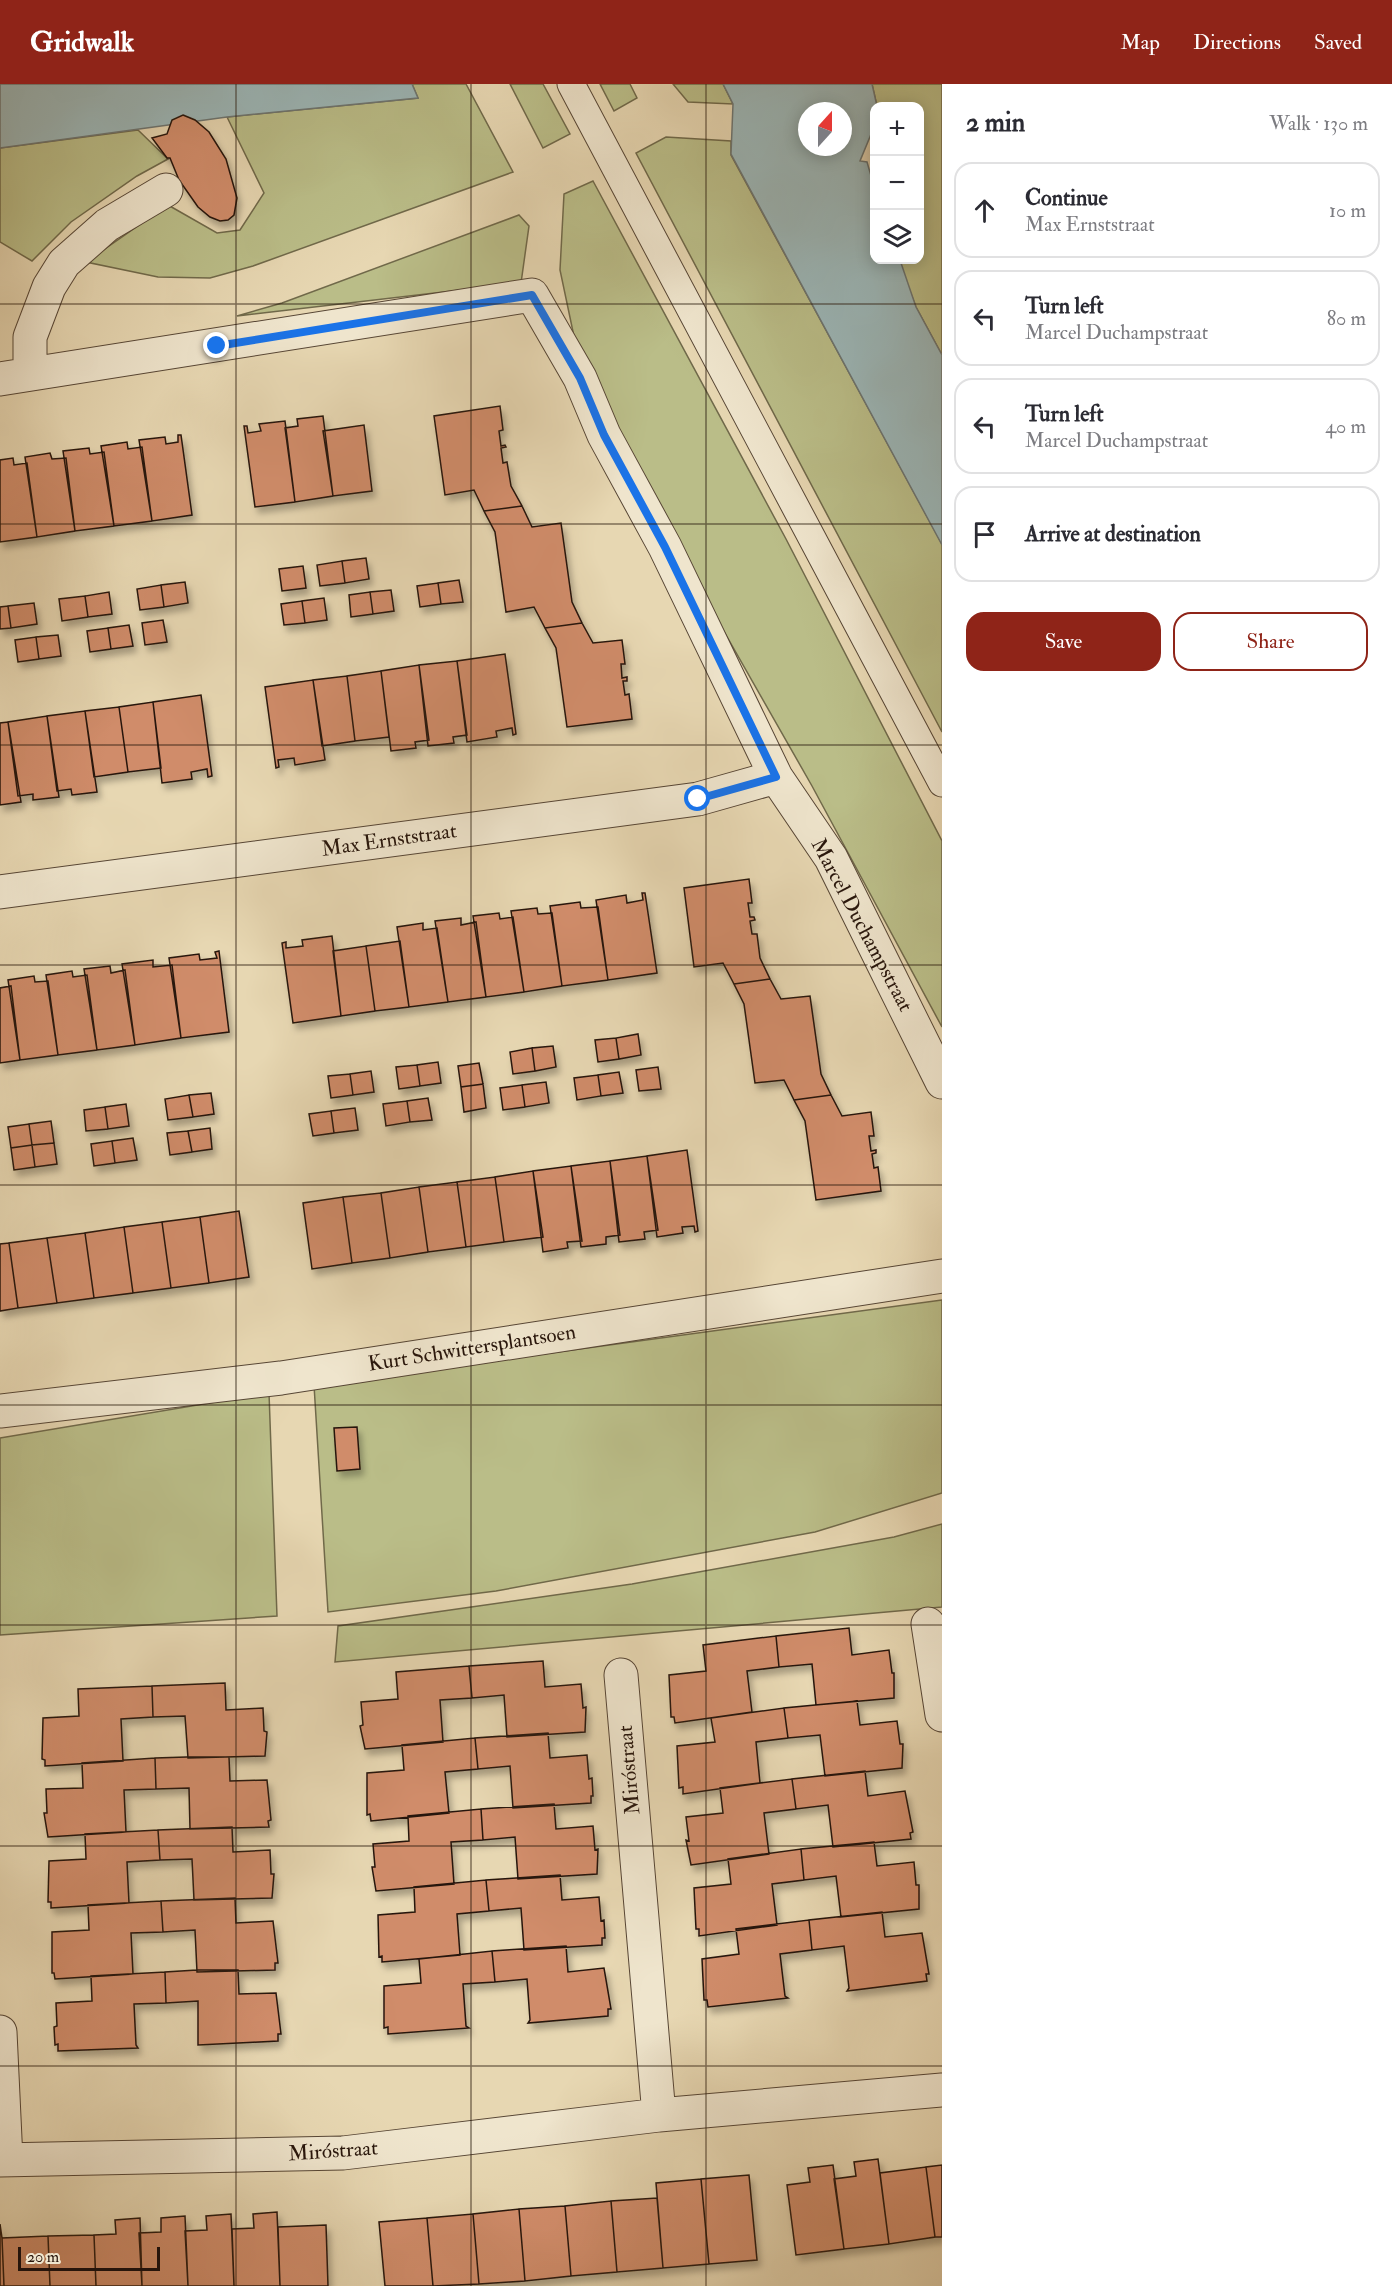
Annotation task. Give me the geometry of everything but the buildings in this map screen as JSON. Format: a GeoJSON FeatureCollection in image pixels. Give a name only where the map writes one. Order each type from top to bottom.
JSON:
{"type":"FeatureCollection","features":[{"type":"Feature","properties":{"kind":"street","name":"Marcel Duchampstraat"},"geometry":{"type":"LineString","coordinates":[[166,190],[107,225],[64,263],[49,287],[15,376],[532,295],[580,378],[604,435],[665,547],[776,777],[831,858],[942,1082]]}},
{"type":"Feature","properties":{"kind":"street","name":"Max Ernststraat"},"geometry":{"type":"LineString","coordinates":[[0,892],[698,799],[776,777]]}},
{"type":"Feature","properties":{"kind":"street","name":"Kurt Schwittersplantsoen"},"geometry":{"type":"LineString","coordinates":[[0,1411],[281,1378],[942,1276]]}},
{"type":"Feature","properties":{"kind":"street"},"geometry":{"type":"LineString","coordinates":[[928,1624],[942,1715]]}},
{"type":"Feature","properties":{"kind":"street","name":"Miróstraat"},"geometry":{"type":"LineString","coordinates":[[621,1675],[659,2115]]}},
{"type":"Feature","properties":{"kind":"street","name":"Miróstraat"},"geometry":{"type":"LineString","coordinates":[[0,2032],[3,2160],[343,2153],[659,2115],[942,2091]]}},
{"type":"Feature","properties":{"kind":"lane"},"geometry":{"type":"LineString","coordinates":[[571,84],[942,783]]}},
{"type":"Feature","properties":{"kind":"green space"},"geometry":{"type":"Polygon","coordinates":[[[412,84],[466,84],[513,172],[253,266],[210,278],[158,277],[86,262],[168,205],[217,233],[240,230],[264,193],[227,117],[418,98],[412,84]]]}},
{"type":"Feature","properties":{"kind":"green space"},"geometry":{"type":"Polygon","coordinates":[[[510,84],[543,84],[570,134],[543,148],[510,84]]]}},
{"type":"Feature","properties":{"kind":"green space"},"geometry":{"type":"Polygon","coordinates":[[[600,84],[630,84],[637,98],[614,111],[600,84]]]}},
{"type":"Feature","properties":{"kind":"green space"},"geometry":{"type":"Polygon","coordinates":[[[673,84],[723,84],[733,104],[688,102],[673,84]]]}},
{"type":"Feature","properties":{"kind":"green space"},"geometry":{"type":"Polygon","coordinates":[[[872,84],[942,84],[942,355],[916,307],[900,264],[924,264],[924,102],[876,102],[872,84]]]}},
{"type":"Feature","properties":{"kind":"green space"},"geometry":{"type":"Polygon","coordinates":[[[138,130],[168,159],[137,176],[71,222],[32,261],[0,242],[0,148],[138,130]]]}},
{"type":"Feature","properties":{"kind":"green space"},"geometry":{"type":"Polygon","coordinates":[[[666,137],[731,141],[731,155],[942,544],[942,732],[636,153],[666,137]]]}},
{"type":"Feature","properties":{"kind":"green space"},"geometry":{"type":"Polygon","coordinates":[[[593,181],[786,539],[942,841],[942,1027],[812,786],[656,512],[576,346],[560,270],[564,194],[593,181]]]}},
{"type":"Feature","properties":{"kind":"green space"},"geometry":{"type":"Polygon","coordinates":[[[519,215],[529,226],[521,283],[237,316],[282,303],[519,215]]]}},
{"type":"Feature","properties":{"kind":"green space"},"geometry":{"type":"Polygon","coordinates":[[[942,1300],[942,1493],[815,1532],[496,1591],[328,1612],[314,1385],[942,1300]]]}},
{"type":"Feature","properties":{"kind":"green space"},"geometry":{"type":"Polygon","coordinates":[[[269,1393],[277,1616],[0,1635],[0,1438],[269,1393]]]}},
{"type":"Feature","properties":{"kind":"green space"},"geometry":{"type":"Polygon","coordinates":[[[942,1524],[942,1607],[335,1662],[338,1626],[632,1584],[894,1537],[942,1524]]]}},
{"type":"Feature","properties":{"kind":"water"},"geometry":{"type":"Polygon","coordinates":[[[0,84],[412,84],[418,98],[227,117],[0,148],[0,84]]]}},
{"type":"Feature","properties":{"kind":"water"},"geometry":{"type":"Polygon","coordinates":[[[723,84],[872,84],[876,102],[870,102],[870,137],[860,161],[867,162],[870,172],[870,264],[901,264],[916,307],[942,355],[942,545],[731,154],[733,104],[723,84]]]}},
{"type":"Feature","properties":{"kind":"route"},"geometry":{"type":"LineString","coordinates":[[217,346],[532,295],[580,378],[604,435],[665,547],[776,777],[698,799]]}}]}
